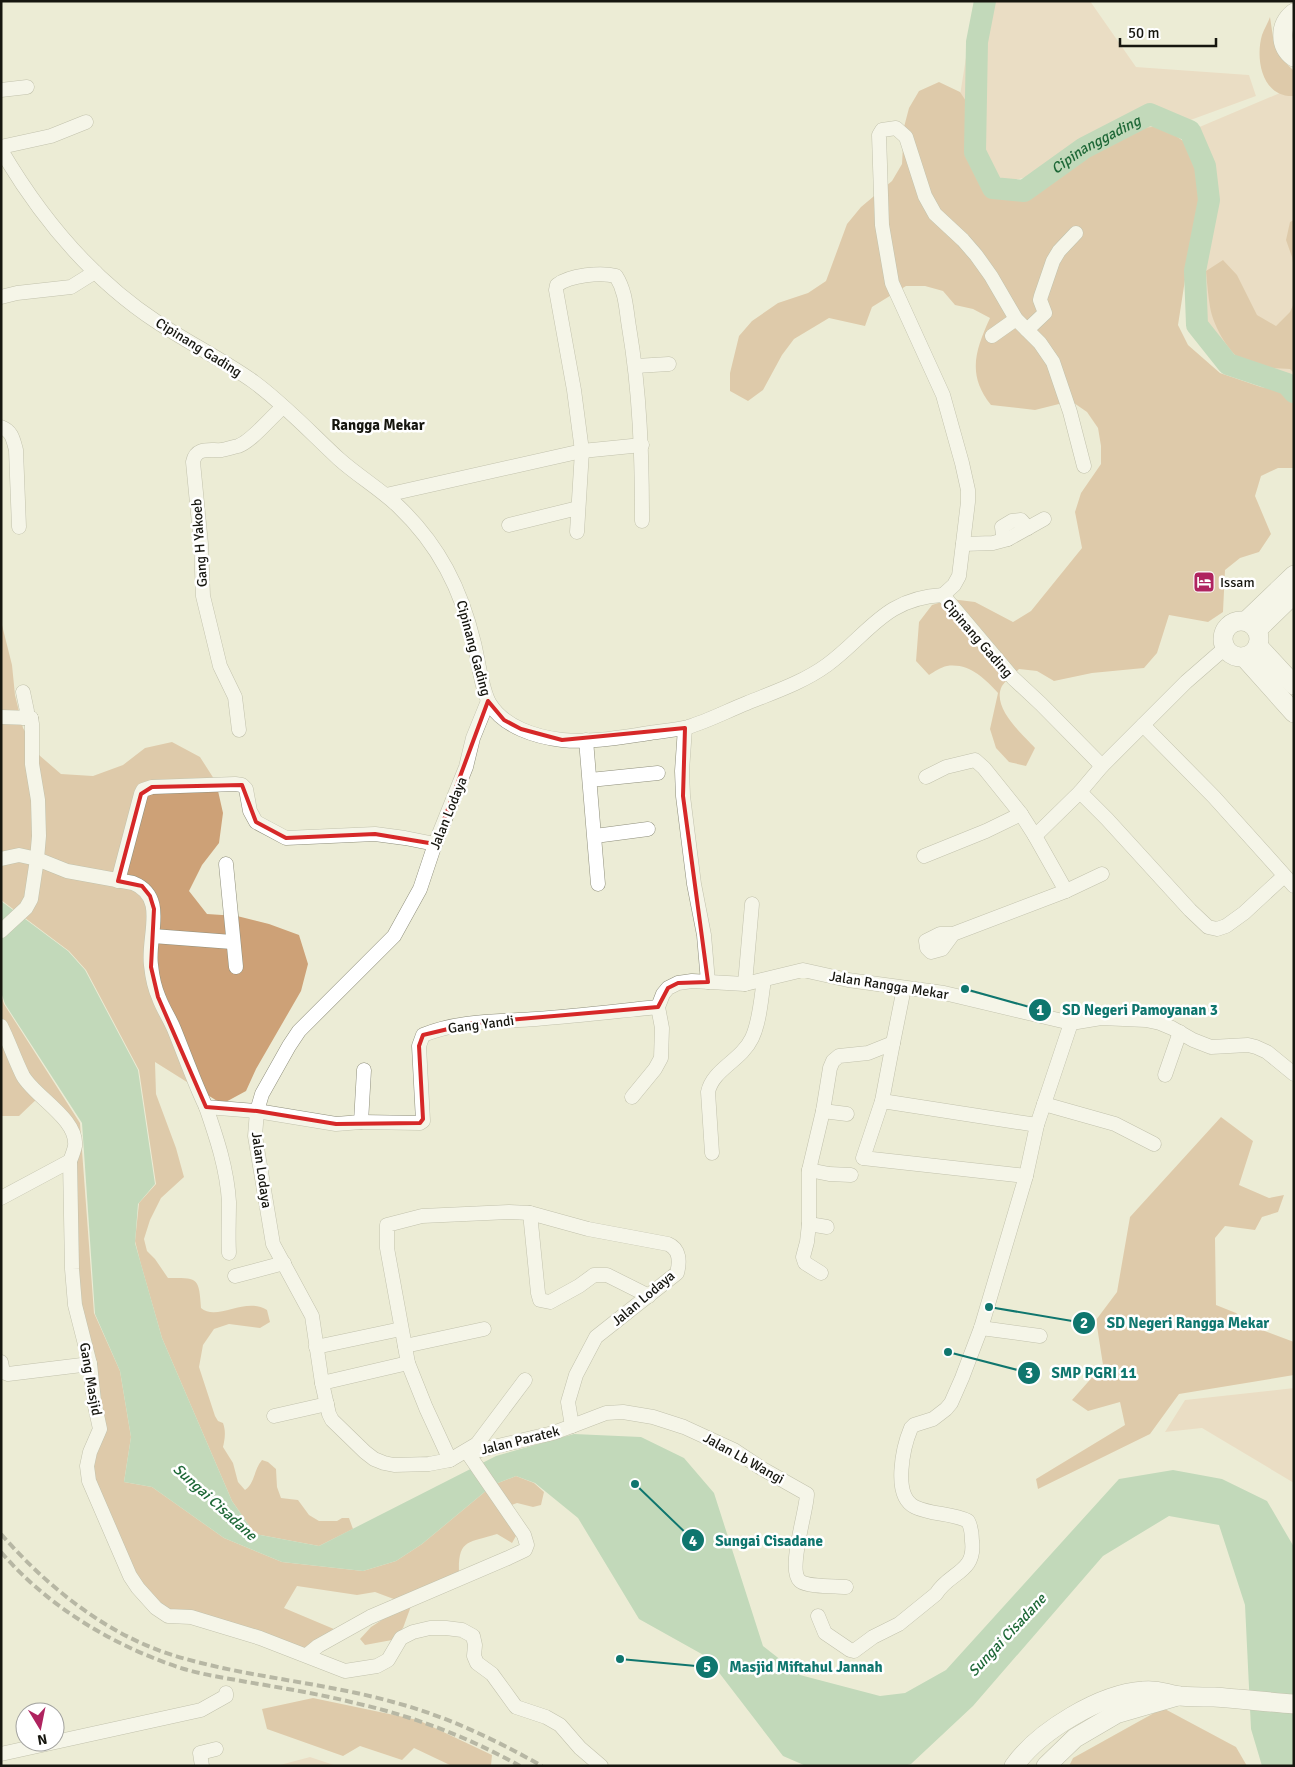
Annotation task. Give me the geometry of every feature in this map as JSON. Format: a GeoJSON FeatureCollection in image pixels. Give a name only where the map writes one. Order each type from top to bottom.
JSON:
{"type":"FeatureCollection","features":[{"type":"Feature","properties":{"kind":"street"},"geometry":{"type":"LineString","coordinates":[[1294,13],[1286,21],[1282,38],[1285,47],[1294,57]]}},
{"type":"Feature","properties":{"kind":"street"},"geometry":{"type":"LineString","coordinates":[[1,90],[27,87]]}},
{"type":"Feature","properties":{"kind":"street"},"geometry":{"type":"LineString","coordinates":[[1,148],[51,136],[86,122]]}},
{"type":"Feature","properties":{"kind":"street"},"geometry":{"type":"LineString","coordinates":[[943,595],[954,585],[959,576],[968,490],[956,439],[939,387],[892,282],[882,225],[880,136],[882,130],[896,128],[906,137],[925,196],[932,208],[941,220],[976,255],[995,282],[1016,320],[1040,343],[1052,362],[1070,412],[1084,466]]}},
{"type":"Feature","properties":{"kind":"street","name":"Cipinang Gading"},"geometry":{"type":"LineString","coordinates":[[1,148],[26,192],[44,216],[68,247],[95,272],[156,322],[194,343],[255,383],[341,460],[386,495],[413,522],[438,554],[455,584],[468,619],[488,702],[504,720],[521,729],[562,740],[630,736],[685,728],[782,690],[810,676],[844,652],[876,620],[892,609],[925,596],[943,595],[1013,678],[1102,766]]}},
{"type":"Feature","properties":{"kind":"street"},"geometry":{"type":"LineString","coordinates":[[1026,330],[1045,313],[1040,300],[1053,261],[1059,251],[1076,233]]}},
{"type":"Feature","properties":{"kind":"street"},"geometry":{"type":"LineString","coordinates":[[1,297],[17,293],[71,287],[95,272]]}},
{"type":"Feature","properties":{"kind":"street"},"geometry":{"type":"LineString","coordinates":[[577,532],[582,451],[574,390],[556,285],[570,279],[593,275],[608,274],[616,276],[624,293],[636,366],[642,445],[642,521]]}},
{"type":"Feature","properties":{"kind":"street"},"geometry":{"type":"LineString","coordinates":[[992,336],[1016,320]]}},
{"type":"Feature","properties":{"kind":"street"},"geometry":{"type":"LineString","coordinates":[[636,366],[669,364]]}},
{"type":"Feature","properties":{"kind":"street","name":"Gang H Yakoeb"},"geometry":{"type":"LineString","coordinates":[[239,730],[235,697],[220,666],[203,596],[201,544],[193,462],[195,455],[208,449],[220,450],[240,445],[251,438],[282,407]]}},
{"type":"Feature","properties":{"kind":"street"},"geometry":{"type":"LineString","coordinates":[[1,427],[8,430],[13,438],[16,450],[19,527]]}},
{"type":"Feature","properties":{"kind":"street"},"geometry":{"type":"LineString","coordinates":[[386,495],[582,451],[642,445]]}},
{"type":"Feature","properties":{"kind":"street"},"geometry":{"type":"LineString","coordinates":[[509,525],[578,508]]}},
{"type":"Feature","properties":{"kind":"street"},"geometry":{"type":"LineString","coordinates":[[962,544],[993,543],[1008,539],[1044,519]]}},
{"type":"Feature","properties":{"kind":"street"},"geometry":{"type":"LineString","coordinates":[[1251,638],[1294,575]]}},
{"type":"Feature","properties":{"kind":"street"},"geometry":{"type":"LineString","coordinates":[[1294,594],[1251,638],[1233,656],[1225,648],[1222,636],[1228,625],[1240,620],[1251,638],[1294,713]]}},
{"type":"Feature","properties":{"kind":"street"},"geometry":{"type":"LineString","coordinates":[[1251,638],[1294,685]]}},
{"type":"Feature","properties":{"kind":"street"},"geometry":{"type":"LineString","coordinates":[[1035,836],[1080,792],[1102,766],[1142,725],[1186,682],[1225,648]]}},
{"type":"Feature","properties":{"kind":"street"},"geometry":{"type":"LineString","coordinates":[[23,692],[27,711],[24,718],[31,718]]}},
{"type":"Feature","properties":{"kind":"street","name":"Jalan Lodaya"},"geometry":{"type":"LineString","coordinates":[[488,702],[472,738],[466,767],[435,844],[420,889],[394,936],[299,1031],[288,1046],[262,1094],[257,1111],[255,1136],[273,1244],[312,1316],[322,1383],[329,1414],[332,1420],[374,1459],[394,1465],[429,1464],[470,1457],[477,1444],[525,1380]]}},
{"type":"Feature","properties":{"kind":"street"},"geometry":{"type":"LineString","coordinates":[[1,717],[31,718]]}},
{"type":"Feature","properties":{"kind":"street"},"geometry":{"type":"LineString","coordinates":[[1,931],[26,908],[31,899],[37,859],[39,836],[38,800],[32,764],[31,718]]}},
{"type":"Feature","properties":{"kind":"street"},"geometry":{"type":"LineString","coordinates":[[1080,792],[1208,927],[1217,929],[1226,926],[1289,881],[1214,797],[1142,725]]}},
{"type":"Feature","properties":{"kind":"street"},"geometry":{"type":"LineString","coordinates":[[685,728],[682,771],[683,796],[694,884],[704,935],[708,982]]}},
{"type":"Feature","properties":{"kind":"street"},"geometry":{"type":"LineString","coordinates":[[586,740],[598,884]]}},
{"type":"Feature","properties":{"kind":"street"},"geometry":{"type":"LineString","coordinates":[[926,777],[946,767],[975,760],[984,768],[1021,814],[1066,891]]}},
{"type":"Feature","properties":{"kind":"street"},"geometry":{"type":"LineString","coordinates":[[590,780],[658,774]]}},
{"type":"Feature","properties":{"kind":"street"},"geometry":{"type":"LineString","coordinates":[[118,881],[140,794],[143,790],[152,787],[236,784],[242,786],[246,789],[250,811],[256,822],[286,838],[375,834],[435,844]]}},
{"type":"Feature","properties":{"kind":"street"},"geometry":{"type":"LineString","coordinates":[[924,856],[986,831],[1021,814]]}},
{"type":"Feature","properties":{"kind":"street"},"geometry":{"type":"LineString","coordinates":[[594,836],[648,829]]}},
{"type":"Feature","properties":{"kind":"street"},"geometry":{"type":"LineString","coordinates":[[1,859],[19,855],[37,859],[68,871],[133,883],[142,886],[150,896],[154,910],[150,958],[158,997],[174,1029],[219,1145],[229,1204],[229,1253]]}},
{"type":"Feature","properties":{"kind":"street"},"geometry":{"type":"LineString","coordinates":[[226,864],[232,942],[236,967]]}},
{"type":"Feature","properties":{"kind":"street"},"geometry":{"type":"LineString","coordinates":[[954,934],[1066,891],[1102,874]]}},
{"type":"Feature","properties":{"kind":"street"},"geometry":{"type":"LineString","coordinates":[[745,984],[752,904]]}},
{"type":"Feature","properties":{"kind":"street"},"geometry":{"type":"LineString","coordinates":[[153,936],[232,942]]}},
{"type":"Feature","properties":{"kind":"street","name":"Jalan Rangga Mekar"},"geometry":{"type":"LineString","coordinates":[[658,1007],[663,994],[668,988],[678,983],[745,984],[803,970],[848,980],[944,992],[1072,1023],[1101,1018],[1160,1023],[1193,1040],[1211,1046],[1248,1045],[1256,1047],[1267,1052],[1294,1074]]}},
{"type":"Feature","properties":{"kind":"street"},"geometry":{"type":"LineString","coordinates":[[712,1153],[709,1084],[714,1077],[738,1057],[752,1038],[764,980]]}},
{"type":"Feature","properties":{"kind":"street"},"geometry":{"type":"LineString","coordinates":[[904,988],[882,1101],[863,1158],[1026,1176]]}},
{"type":"Feature","properties":{"kind":"street"},"geometry":{"type":"LineString","coordinates":[[632,1097],[661,1058],[662,1028],[658,1007]]}},
{"type":"Feature","properties":{"kind":"street","name":"Gang Yandi"},"geometry":{"type":"LineString","coordinates":[[361,1122],[420,1123],[423,1121],[420,1046],[423,1035],[436,1030],[473,1023],[658,1007]]}},
{"type":"Feature","properties":{"kind":"street"},"geometry":{"type":"LineString","coordinates":[[818,1616],[825,1633],[854,1651],[874,1637],[899,1624],[936,1594],[940,1588],[967,1566],[973,1554],[970,1524],[964,1520],[914,1507],[909,1503],[903,1493],[903,1454],[907,1437],[913,1426],[933,1419],[946,1409],[951,1403],[962,1378],[981,1328],[1026,1176],[1037,1125],[1072,1023]]}},
{"type":"Feature","properties":{"kind":"street","name":"Gang Masjid"},"geometry":{"type":"LineString","coordinates":[[1,1026],[24,1077],[40,1096],[56,1109],[65,1120],[75,1144],[70,1161],[72,1269],[75,1305],[90,1364],[94,1401],[100,1429],[90,1452],[87,1466],[89,1481],[130,1576],[138,1588],[156,1608],[168,1616],[191,1618],[216,1624],[307,1655],[345,1671],[377,1666],[388,1660],[401,1638],[413,1632],[430,1628],[462,1630],[473,1636],[474,1656],[477,1663],[492,1674],[516,1707],[546,1716],[560,1725],[580,1748],[601,1766]]}},
{"type":"Feature","properties":{"kind":"street"},"geometry":{"type":"LineString","coordinates":[[1166,1076],[1180,1032]]}},
{"type":"Feature","properties":{"kind":"street"},"geometry":{"type":"LineString","coordinates":[[821,1273],[808,1266],[803,1259],[809,1224],[809,1170],[823,1112],[830,1068],[833,1060],[839,1056],[868,1053],[893,1043]]}},
{"type":"Feature","properties":{"kind":"street"},"geometry":{"type":"LineString","coordinates":[[206,1108],[257,1111],[321,1123],[361,1122],[364,1070]]}},
{"type":"Feature","properties":{"kind":"street"},"geometry":{"type":"LineString","coordinates":[[882,1101],[1037,1125]]}},
{"type":"Feature","properties":{"kind":"street"},"geometry":{"type":"LineString","coordinates":[[1044,1104],[1116,1124],[1154,1144]]}},
{"type":"Feature","properties":{"kind":"street"},"geometry":{"type":"LineString","coordinates":[[823,1112],[847,1114]]}},
{"type":"Feature","properties":{"kind":"street"},"geometry":{"type":"LineString","coordinates":[[1,1198],[70,1161]]}},
{"type":"Feature","properties":{"kind":"street"},"geometry":{"type":"LineString","coordinates":[[809,1170],[829,1174],[851,1175]]}},
{"type":"Feature","properties":{"kind":"street","name":"Jalan Lodaya"},"geometry":{"type":"LineString","coordinates":[[401,1330],[398,1302],[387,1248],[386,1227],[390,1223],[422,1216],[510,1212],[530,1213],[588,1229],[668,1244],[674,1247],[679,1262],[677,1273],[596,1337],[576,1375],[568,1402],[572,1426]]}},
{"type":"Feature","properties":{"kind":"street"},"geometry":{"type":"LineString","coordinates":[[530,1213],[540,1300],[550,1302],[579,1286],[594,1274],[607,1275],[649,1296]]}},
{"type":"Feature","properties":{"kind":"street"},"geometry":{"type":"LineString","coordinates":[[809,1224],[827,1227]]}},
{"type":"Feature","properties":{"kind":"street"},"geometry":{"type":"LineString","coordinates":[[236,1276],[284,1263]]}},
{"type":"Feature","properties":{"kind":"street"},"geometry":{"type":"LineString","coordinates":[[981,1328],[1040,1336]]}},
{"type":"Feature","properties":{"kind":"street"},"geometry":{"type":"LineString","coordinates":[[405,1346],[484,1329]]}},
{"type":"Feature","properties":{"kind":"street"},"geometry":{"type":"LineString","coordinates":[[316,1346],[401,1330],[408,1363],[450,1460]]}},
{"type":"Feature","properties":{"kind":"street"},"geometry":{"type":"LineString","coordinates":[[1,1362],[2,1372],[8,1374],[90,1364]]}},
{"type":"Feature","properties":{"kind":"street"},"geometry":{"type":"LineString","coordinates":[[322,1383],[408,1363]]}},
{"type":"Feature","properties":{"kind":"street"},"geometry":{"type":"LineString","coordinates":[[274,1416],[327,1404]]}},
{"type":"Feature","properties":{"kind":"street","name":"Jalan Lb Wangi"},"geometry":{"type":"LineString","coordinates":[[572,1426],[606,1413],[623,1412],[638,1414],[684,1427],[742,1454],[761,1468],[807,1494],[796,1558],[797,1576],[800,1581],[806,1584],[846,1587]]}},
{"type":"Feature","properties":{"kind":"street","name":"Jalan Paratek"},"geometry":{"type":"LineString","coordinates":[[470,1457],[553,1434],[572,1426]]}},
{"type":"Feature","properties":{"kind":"street"},"geometry":{"type":"LineString","coordinates":[[307,1655],[318,1646],[370,1617],[525,1550],[527,1545],[524,1535],[470,1457]]}},
{"type":"Feature","properties":{"kind":"street"},"geometry":{"type":"LineString","coordinates":[[1014,1766],[1038,1741],[1062,1722],[1092,1705],[1126,1693],[1158,1690],[1179,1696],[1294,1704]]}},
{"type":"Feature","properties":{"kind":"street"},"geometry":{"type":"LineString","coordinates":[[1,1754],[201,1710],[226,1696],[226,1693]]}},
{"type":"Feature","properties":{"kind":"street"},"geometry":{"type":"LineString","coordinates":[[1046,1766],[1075,1738],[1116,1714],[1179,1696]]}},
{"type":"Feature","properties":{"kind":"street"},"geometry":{"type":"LineString","coordinates":[[202,1766],[200,1753],[216,1749]]}},
{"type":"Feature","properties":{"kind":"highlighted area"},"geometry":{"type":"Polygon","coordinates":[[[488,701],[504,720],[521,729],[562,740],[685,728],[683,796],[708,982],[678,983],[668,988],[658,1007],[473,1023],[423,1035],[419,1046],[423,1119],[420,1123],[336,1124],[257,1111],[206,1107],[158,997],[151,967],[154,909],[150,896],[142,886],[118,881],[141,794],[152,787],[242,785],[256,822],[286,838],[375,834],[435,844],[488,701]]]}},
{"type":"Feature","properties":{"kind":"shaded area"},"geometry":{"type":"Polygon","coordinates":[[[975,1],[1090,1],[1136,67],[1249,75],[1256,96],[1057,169],[984,188],[953,139],[975,1]]]}},
{"type":"Feature","properties":{"kind":"shaded area"},"geometry":{"type":"Polygon","coordinates":[[[1270,17],[1273,37],[1280,57],[1294,71],[1294,96],[1283,95],[1275,91],[1263,75],[1260,45],[1270,17]]]}},
{"type":"Feature","properties":{"kind":"shaded area"},"geometry":{"type":"Polygon","coordinates":[[[939,82],[960,92],[972,110],[975,152],[982,170],[993,188],[1012,196],[1032,188],[1101,137],[1142,128],[1162,126],[1193,148],[1205,166],[1210,187],[1208,207],[1187,267],[1178,325],[1188,345],[1220,373],[1261,387],[1283,391],[1294,386],[1294,468],[1278,468],[1261,476],[1255,496],[1271,534],[1259,552],[1240,558],[1225,570],[1223,612],[1208,622],[1169,615],[1157,653],[1144,668],[1092,673],[1054,681],[1037,671],[1019,669],[1002,686],[1000,694],[1001,703],[1009,720],[1035,748],[1026,766],[1009,762],[996,748],[990,729],[998,693],[987,682],[969,669],[955,666],[945,667],[929,675],[916,661],[919,622],[932,605],[951,599],[975,602],[1013,622],[1031,611],[1082,548],[1075,512],[1081,493],[1101,464],[1098,428],[1087,412],[1071,401],[1035,410],[991,405],[983,394],[976,373],[977,352],[990,318],[973,309],[955,305],[943,291],[925,286],[906,286],[872,307],[865,326],[829,318],[794,339],[782,355],[763,390],[748,401],[730,391],[730,373],[739,336],[752,321],[778,303],[808,293],[826,281],[847,224],[861,207],[892,181],[902,164],[904,127],[909,108],[919,91],[939,82]]]}},
{"type":"Feature","properties":{"kind":"shaded area"},"geometry":{"type":"Polygon","coordinates":[[[1294,87],[1294,403],[1237,368],[1196,306],[1208,207],[1190,131],[1294,87]]]}},
{"type":"Feature","properties":{"kind":"shaded area"},"geometry":{"type":"Polygon","coordinates":[[[1294,220],[1294,268],[1286,240],[1290,222],[1294,220]]]}},
{"type":"Feature","properties":{"kind":"shaded area"},"geometry":{"type":"Polygon","coordinates":[[[1223,260],[1237,275],[1257,315],[1276,326],[1290,312],[1294,303],[1294,373],[1290,369],[1251,366],[1237,356],[1224,341],[1212,315],[1206,271],[1223,260]]]}},
{"type":"Feature","properties":{"kind":"shaded area"},"geometry":{"type":"Polygon","coordinates":[[[1,621],[12,665],[15,695],[23,728],[39,755],[61,774],[93,776],[123,765],[145,748],[172,742],[200,757],[216,782],[223,813],[219,843],[202,865],[189,891],[207,914],[237,916],[269,924],[299,935],[308,964],[301,991],[256,1069],[246,1091],[222,1104],[155,1062],[156,1094],[176,1148],[184,1177],[161,1198],[150,1220],[144,1239],[147,1251],[168,1278],[186,1278],[195,1281],[198,1285],[201,1308],[208,1312],[250,1306],[259,1306],[267,1310],[270,1322],[260,1328],[229,1324],[214,1329],[203,1345],[199,1367],[215,1416],[224,1426],[223,1447],[233,1463],[238,1482],[245,1490],[251,1484],[262,1460],[268,1462],[276,1469],[277,1487],[281,1498],[298,1500],[309,1515],[319,1521],[337,1521],[342,1518],[349,1518],[353,1529],[319,1546],[255,1534],[232,1501],[162,1338],[135,1241],[139,1203],[156,1184],[139,1070],[86,970],[69,951],[1,900],[1,621]]]}},
{"type":"Feature","properties":{"kind":"shaded area"},"geometry":{"type":"Polygon","coordinates":[[[1,995],[4,1004],[80,1123],[94,1313],[120,1371],[131,1437],[124,1482],[152,1487],[224,1538],[282,1562],[363,1571],[396,1561],[422,1544],[493,1485],[516,1476],[534,1483],[544,1492],[541,1505],[533,1507],[517,1503],[509,1506],[509,1513],[516,1536],[512,1543],[497,1534],[467,1544],[460,1554],[459,1573],[414,1598],[403,1628],[392,1640],[365,1645],[360,1639],[371,1627],[391,1614],[399,1601],[375,1592],[357,1595],[297,1586],[284,1608],[341,1632],[307,1655],[168,1616],[138,1588],[89,1481],[100,1429],[75,1305],[75,1144],[40,1096],[19,1116],[1,1116],[1,995]]]}},
{"type":"Feature","properties":{"kind":"shaded area"},"geometry":{"type":"Polygon","coordinates":[[[1221,1117],[1253,1141],[1239,1185],[1269,1198],[1284,1195],[1278,1212],[1262,1217],[1255,1230],[1225,1226],[1215,1238],[1216,1305],[1236,1313],[1249,1325],[1294,1342],[1294,1375],[1179,1394],[1150,1434],[1038,1489],[1036,1479],[1125,1425],[1120,1402],[1088,1411],[1072,1400],[1103,1365],[1096,1320],[1117,1292],[1130,1217],[1221,1117]]]}},
{"type":"Feature","properties":{"kind":"shaded area"},"geometry":{"type":"Polygon","coordinates":[[[1294,1388],[1294,1483],[1202,1428],[1165,1432],[1185,1400],[1294,1388]]]}},
{"type":"Feature","properties":{"kind":"shaded area"},"geometry":{"type":"Polygon","coordinates":[[[313,1698],[418,1720],[492,1755],[491,1766],[452,1766],[414,1748],[402,1760],[360,1746],[343,1756],[267,1729],[262,1709],[313,1698]]]}},
{"type":"Feature","properties":{"kind":"shaded area"},"geometry":{"type":"Polygon","coordinates":[[[1163,1708],[1236,1747],[1247,1766],[1069,1766],[1073,1758],[1163,1708]]]}},
{"type":"Feature","properties":{"kind":"shaded area"},"geometry":{"type":"Polygon","coordinates":[[[310,1757],[337,1766],[276,1766],[310,1757]]]}},
{"type":"Feature","properties":{"kind":"water"},"geometry":{"type":"Polygon","coordinates":[[[1,901],[68,951],[85,970],[138,1070],[155,1184],[138,1204],[135,1243],[162,1338],[232,1501],[255,1534],[319,1546],[496,1456],[574,1434],[641,1437],[684,1458],[714,1493],[763,1646],[800,1675],[880,1696],[905,1693],[946,1670],[1119,1479],[1173,1470],[1222,1479],[1267,1501],[1294,1547],[1294,1766],[1262,1766],[1251,1729],[1245,1605],[1219,1525],[1169,1516],[1103,1556],[973,1706],[911,1764],[904,1766],[806,1766],[783,1756],[707,1657],[639,1619],[578,1518],[535,1483],[516,1476],[493,1485],[422,1544],[396,1561],[363,1571],[282,1562],[224,1538],[152,1487],[124,1482],[131,1437],[120,1371],[95,1314],[82,1123],[5,1004],[1,992],[1,901]]]}},
{"type":"Feature","properties":{"kind":"waterway","name":"Cipinanggading"},"geometry":{"type":"LineString","coordinates":[[985,1],[977,42],[975,152],[993,188],[1024,191],[1084,148],[1150,114],[1190,131],[1205,166],[1209,200],[1195,271],[1197,325],[1228,364],[1287,384],[1294,392]]}},
{"type":"Feature","properties":{"kind":"railway"},"geometry":{"type":"LineString","coordinates":[[1,1534],[20,1555],[62,1593],[108,1626],[133,1639],[159,1650],[212,1666],[367,1695],[413,1708],[469,1729],[542,1766]]}},
{"type":"Feature","properties":{"kind":"railway"},"geometry":{"type":"LineString","coordinates":[[1,1552],[40,1590],[84,1623],[108,1637],[158,1660],[199,1673],[301,1691],[398,1714],[440,1728],[520,1766]]}},
{"type":"Feature","properties":{"kind":"place","name":"Issam"},"geometry":{"type":"Point","coordinates":[1204,582]}},
{"type":"Feature","properties":{"kind":"place","name":"SD Negeri Pamoyanan 3"},"geometry":{"type":"Point","coordinates":[965,989]}},
{"type":"Feature","properties":{"kind":"place","name":"SD Negeri Rangga Mekar"},"geometry":{"type":"Point","coordinates":[989,1307]}},
{"type":"Feature","properties":{"kind":"place","name":"SMP PGRI 11"},"geometry":{"type":"Point","coordinates":[948,1352]}},
{"type":"Feature","properties":{"kind":"place","name":"Sungai Cisadane"},"geometry":{"type":"Point","coordinates":[635,1484]}},
{"type":"Feature","properties":{"kind":"place","name":"Masjid Miftahul Jannah"},"geometry":{"type":"Point","coordinates":[620,1659]}},
{"type":"Feature","properties":{"kind":"district","name":"Rangga Mekar"},"geometry":{"type":"Point","coordinates":[378,425]}}]}
